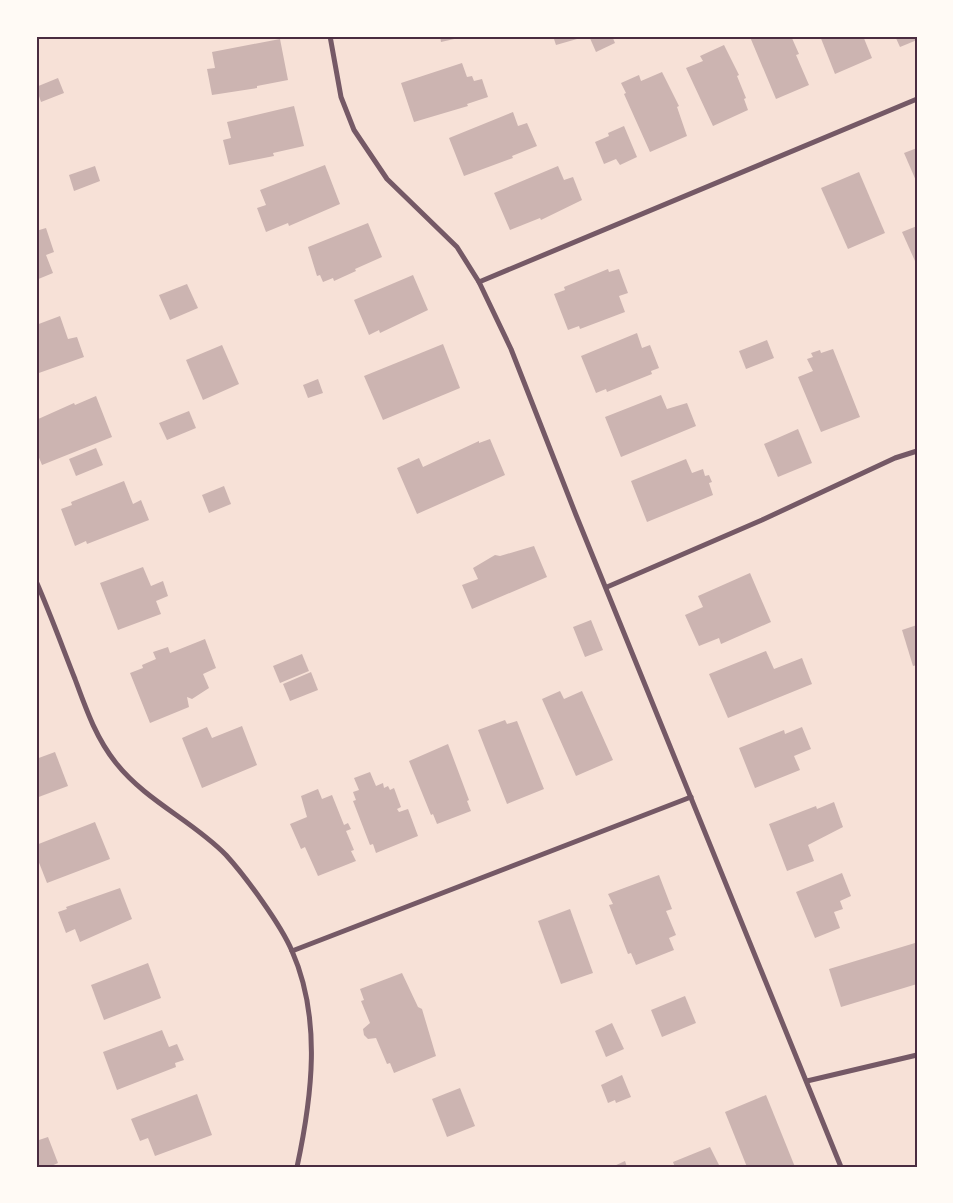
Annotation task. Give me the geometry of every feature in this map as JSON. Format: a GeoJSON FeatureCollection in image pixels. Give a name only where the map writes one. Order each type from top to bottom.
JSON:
{"type":"FeatureCollection","features":[{"type":"Feature","properties":{"kind":"street"},"geometry":{"type":"LineString","coordinates":[[330,36],[341,98],[354,130],[387,180],[457,247],[479,282],[511,349],[546,441],[607,587],[841,1167]]}},
{"type":"Feature","properties":{"kind":"street"},"geometry":{"type":"LineString","coordinates":[[479,282],[917,99]]}},
{"type":"Feature","properties":{"kind":"street"},"geometry":{"type":"LineString","coordinates":[[607,587],[762,520],[895,458],[917,451]]}},
{"type":"Feature","properties":{"kind":"street"},"geometry":{"type":"LineString","coordinates":[[36,581],[96,735],[117,764],[141,789],[182,819],[225,855],[258,896],[292,951],[305,996],[311,1032],[311,1068],[306,1125],[297,1167]]}},
{"type":"Feature","properties":{"kind":"street"},"geometry":{"type":"LineString","coordinates":[[292,951],[691,796]]}},
{"type":"Feature","properties":{"kind":"street"},"geometry":{"type":"LineString","coordinates":[[807,1081],[917,1055]]}},
{"type":"Feature","properties":{"kind":"building"},"geometry":{"type":"Polygon","coordinates":[[[440,36],[463,36],[463,37],[441,42],[440,36]]]}},
{"type":"Feature","properties":{"kind":"building"},"geometry":{"type":"Polygon","coordinates":[[[553,36],[584,36],[584,37],[556,45],[553,36]]]}},
{"type":"Feature","properties":{"kind":"building"},"geometry":{"type":"Polygon","coordinates":[[[589,36],[612,36],[615,43],[596,52],[589,36]]]}},
{"type":"Feature","properties":{"kind":"building"},"geometry":{"type":"Polygon","coordinates":[[[791,36],[799,54],[796,55],[809,85],[776,99],[750,37],[791,36]]]}},
{"type":"Feature","properties":{"kind":"building"},"geometry":{"type":"Polygon","coordinates":[[[820,36],[863,36],[872,58],[835,74],[820,36]]]}},
{"type":"Feature","properties":{"kind":"building"},"geometry":{"type":"Polygon","coordinates":[[[895,36],[917,36],[917,40],[900,47],[895,36]]]}},
{"type":"Feature","properties":{"kind":"building"},"geometry":{"type":"Polygon","coordinates":[[[280,39],[288,80],[257,86],[257,88],[212,95],[207,69],[215,68],[212,52],[280,39]]]}},
{"type":"Feature","properties":{"kind":"building"},"geometry":{"type":"Polygon","coordinates":[[[724,45],[739,75],[737,76],[746,98],[744,99],[748,110],[713,126],[686,68],[703,61],[700,56],[724,45]]]}},
{"type":"Feature","properties":{"kind":"building"},"geometry":{"type":"Polygon","coordinates":[[[462,63],[467,77],[472,76],[474,81],[482,79],[488,97],[467,104],[468,106],[414,122],[401,83],[462,63]]]}},
{"type":"Feature","properties":{"kind":"building"},"geometry":{"type":"Polygon","coordinates":[[[662,72],[679,106],[677,107],[687,136],[650,152],[621,83],[639,75],[641,81],[662,72]]]}},
{"type":"Feature","properties":{"kind":"building"},"geometry":{"type":"Polygon","coordinates":[[[58,78],[64,93],[41,102],[36,87],[58,78]]]}},
{"type":"Feature","properties":{"kind":"building"},"geometry":{"type":"Polygon","coordinates":[[[294,106],[304,146],[273,153],[274,156],[229,165],[223,140],[231,138],[227,122],[294,106]]]}},
{"type":"Feature","properties":{"kind":"building"},"geometry":{"type":"Polygon","coordinates":[[[513,112],[518,126],[527,123],[537,146],[512,156],[513,158],[464,176],[449,138],[513,112]]]}},
{"type":"Feature","properties":{"kind":"building"},"geometry":{"type":"Polygon","coordinates":[[[624,126],[637,157],[620,165],[616,159],[604,164],[595,142],[609,136],[608,133],[624,126]]]}},
{"type":"Feature","properties":{"kind":"building"},"geometry":{"type":"Polygon","coordinates":[[[917,148],[917,183],[904,153],[917,148]]]}},
{"type":"Feature","properties":{"kind":"building"},"geometry":{"type":"Polygon","coordinates":[[[325,165],[340,204],[289,226],[288,223],[266,232],[257,208],[266,205],[260,190],[325,165]]]}},
{"type":"Feature","properties":{"kind":"building"},"geometry":{"type":"Polygon","coordinates":[[[95,166],[100,181],[74,191],[69,175],[95,166]]]}},
{"type":"Feature","properties":{"kind":"building"},"geometry":{"type":"Polygon","coordinates":[[[558,166],[564,180],[573,177],[582,200],[541,220],[540,218],[510,230],[494,193],[558,166]]]}},
{"type":"Feature","properties":{"kind":"building"},"geometry":{"type":"Polygon","coordinates":[[[859,172],[885,233],[848,249],[821,188],[859,172]]]}},
{"type":"Feature","properties":{"kind":"building"},"geometry":{"type":"Polygon","coordinates":[[[368,223],[382,257],[334,281],[333,278],[323,282],[320,275],[317,276],[308,247],[368,223]]]}},
{"type":"Feature","properties":{"kind":"building"},"geometry":{"type":"Polygon","coordinates":[[[917,226],[917,260],[915,261],[902,232],[917,226]]]}},
{"type":"Feature","properties":{"kind":"building"},"geometry":{"type":"Polygon","coordinates":[[[46,228],[54,252],[46,255],[53,273],[36,280],[36,231],[46,228]]]}},
{"type":"Feature","properties":{"kind":"building"},"geometry":{"type":"Polygon","coordinates":[[[608,269],[609,272],[619,269],[628,293],[619,296],[625,312],[580,329],[579,326],[568,330],[554,294],[565,290],[564,287],[608,269]]]}},
{"type":"Feature","properties":{"kind":"building"},"geometry":{"type":"Polygon","coordinates":[[[413,275],[428,310],[380,333],[379,330],[369,335],[354,300],[413,275]]]}},
{"type":"Feature","properties":{"kind":"building"},"geometry":{"type":"Polygon","coordinates":[[[187,284],[198,308],[170,320],[159,295],[187,284]]]}},
{"type":"Feature","properties":{"kind":"building"},"geometry":{"type":"Polygon","coordinates":[[[60,316],[68,339],[77,337],[84,357],[36,374],[36,325],[60,316]]]}},
{"type":"Feature","properties":{"kind":"building"},"geometry":{"type":"Polygon","coordinates":[[[637,333],[642,348],[650,345],[659,368],[651,371],[652,374],[607,392],[606,389],[596,393],[581,356],[637,333]]]}},
{"type":"Feature","properties":{"kind":"building"},"geometry":{"type":"Polygon","coordinates":[[[767,340],[774,358],[746,369],[739,351],[767,340]]]}},
{"type":"Feature","properties":{"kind":"building"},"geometry":{"type":"Polygon","coordinates":[[[443,344],[460,388],[383,420],[364,376],[443,344]]]}},
{"type":"Feature","properties":{"kind":"building"},"geometry":{"type":"Polygon","coordinates":[[[222,345],[239,384],[203,400],[186,360],[222,345]]]}},
{"type":"Feature","properties":{"kind":"building"},"geometry":{"type":"Polygon","coordinates":[[[833,349],[860,417],[821,432],[798,377],[813,371],[807,359],[813,357],[811,353],[820,350],[821,353],[833,349]]]}},
{"type":"Feature","properties":{"kind":"building"},"geometry":{"type":"Polygon","coordinates":[[[318,379],[323,393],[308,398],[303,385],[318,379]]]}},
{"type":"Feature","properties":{"kind":"building"},"geometry":{"type":"Polygon","coordinates":[[[661,395],[667,409],[687,403],[696,426],[621,457],[605,417],[661,395]]]}},
{"type":"Feature","properties":{"kind":"building"},"geometry":{"type":"Polygon","coordinates":[[[96,396],[112,437],[42,465],[36,450],[36,420],[74,403],[75,405],[96,396]]]}},
{"type":"Feature","properties":{"kind":"building"},"geometry":{"type":"Polygon","coordinates":[[[189,411],[196,428],[167,440],[159,423],[189,411]]]}},
{"type":"Feature","properties":{"kind":"building"},"geometry":{"type":"Polygon","coordinates":[[[798,429],[812,463],[778,477],[764,444],[798,429]]]}},
{"type":"Feature","properties":{"kind":"building"},"geometry":{"type":"Polygon","coordinates":[[[490,439],[505,475],[417,514],[397,468],[419,458],[423,467],[479,441],[479,443],[490,439]]]}},
{"type":"Feature","properties":{"kind":"building"},"geometry":{"type":"Polygon","coordinates":[[[96,448],[103,465],[76,476],[69,459],[96,448]]]}},
{"type":"Feature","properties":{"kind":"building"},"geometry":{"type":"Polygon","coordinates":[[[686,459],[692,473],[703,469],[705,476],[709,475],[712,482],[709,483],[713,495],[647,522],[631,481],[686,459]]]}},
{"type":"Feature","properties":{"kind":"building"},"geometry":{"type":"Polygon","coordinates":[[[124,481],[133,504],[141,500],[149,520],[87,544],[86,541],[75,546],[61,509],[72,505],[71,502],[124,481]]]}},
{"type":"Feature","properties":{"kind":"building"},"geometry":{"type":"Polygon","coordinates":[[[224,486],[231,504],[209,513],[202,495],[224,486]]]}},
{"type":"Feature","properties":{"kind":"building"},"geometry":{"type":"Polygon","coordinates":[[[534,546],[547,577],[472,609],[462,585],[478,579],[473,568],[495,555],[500,556],[534,546]]]}},
{"type":"Feature","properties":{"kind":"building"},"geometry":{"type":"Polygon","coordinates":[[[143,567],[151,586],[163,581],[168,596],[156,601],[161,614],[118,630],[100,583],[143,567]]]}},
{"type":"Feature","properties":{"kind":"building"},"geometry":{"type":"Polygon","coordinates":[[[750,573],[771,622],[721,644],[719,638],[699,646],[685,615],[703,607],[698,596],[750,573]]]}},
{"type":"Feature","properties":{"kind":"building"},"geometry":{"type":"Polygon","coordinates":[[[591,620],[603,650],[585,657],[573,627],[591,620]]]}},
{"type":"Feature","properties":{"kind":"building"},"geometry":{"type":"Polygon","coordinates":[[[917,625],[917,665],[913,666],[902,630],[917,625]]]}},
{"type":"Feature","properties":{"kind":"building"},"geometry":{"type":"Polygon","coordinates":[[[205,639],[216,668],[203,674],[209,688],[192,699],[187,697],[189,707],[150,723],[130,673],[143,668],[142,665],[156,659],[153,652],[168,647],[170,653],[205,639]]]}},
{"type":"Feature","properties":{"kind":"building"},"geometry":{"type":"Polygon","coordinates":[[[766,651],[774,669],[802,658],[812,684],[728,718],[709,674],[766,651]]]}},
{"type":"Feature","properties":{"kind":"building"},"geometry":{"type":"Polygon","coordinates":[[[302,654],[309,671],[280,683],[273,666],[302,654]]]}},
{"type":"Feature","properties":{"kind":"building"},"geometry":{"type":"Polygon","coordinates":[[[311,672],[318,690],[290,701],[283,684],[311,672]]]}},
{"type":"Feature","properties":{"kind":"building"},"geometry":{"type":"Polygon","coordinates":[[[560,691],[564,699],[582,691],[613,760],[576,776],[542,699],[560,691]]]}},
{"type":"Feature","properties":{"kind":"building"},"geometry":{"type":"Polygon","coordinates":[[[505,720],[507,724],[517,721],[544,789],[507,804],[478,730],[505,720]]]}},
{"type":"Feature","properties":{"kind":"building"},"geometry":{"type":"Polygon","coordinates":[[[242,726],[257,765],[202,788],[182,738],[207,727],[212,738],[242,726]]]}},
{"type":"Feature","properties":{"kind":"building"},"geometry":{"type":"Polygon","coordinates":[[[802,727],[811,749],[794,756],[800,770],[755,788],[739,748],[784,730],[785,734],[802,727]]]}},
{"type":"Feature","properties":{"kind":"building"},"geometry":{"type":"Polygon","coordinates":[[[448,744],[469,800],[467,801],[471,811],[437,824],[433,814],[431,815],[409,761],[448,744]]]}},
{"type":"Feature","properties":{"kind":"building"},"geometry":{"type":"Polygon","coordinates":[[[55,752],[68,786],[36,798],[36,759],[55,752]]]}},
{"type":"Feature","properties":{"kind":"building"},"geometry":{"type":"Polygon","coordinates":[[[370,772],[376,786],[383,783],[384,788],[388,786],[390,790],[394,788],[401,807],[397,809],[399,812],[408,809],[418,836],[376,853],[373,844],[370,845],[353,801],[356,800],[353,792],[359,790],[354,778],[370,772]]]}},
{"type":"Feature","properties":{"kind":"building"},"geometry":{"type":"Polygon","coordinates":[[[318,789],[322,799],[332,795],[344,825],[348,823],[351,829],[346,831],[354,850],[351,851],[356,861],[318,876],[305,847],[301,849],[290,824],[307,817],[301,796],[318,789]]]}},
{"type":"Feature","properties":{"kind":"building"},"geometry":{"type":"Polygon","coordinates":[[[834,802],[843,827],[808,845],[814,861],[787,871],[769,824],[816,806],[817,809],[834,802]]]}},
{"type":"Feature","properties":{"kind":"building"},"geometry":{"type":"Polygon","coordinates":[[[95,822],[110,859],[47,883],[36,855],[36,845],[95,822]]]}},
{"type":"Feature","properties":{"kind":"building"},"geometry":{"type":"Polygon","coordinates":[[[842,873],[851,896],[840,901],[843,909],[834,912],[840,928],[815,938],[796,892],[842,873]]]}},
{"type":"Feature","properties":{"kind":"building"},"geometry":{"type":"Polygon","coordinates":[[[659,875],[672,909],[666,911],[676,935],[669,938],[674,950],[636,965],[631,953],[628,954],[609,905],[613,904],[608,894],[659,875]]]}},
{"type":"Feature","properties":{"kind":"building"},"geometry":{"type":"Polygon","coordinates":[[[120,888],[132,919],[80,942],[75,929],[66,933],[58,912],[67,909],[66,907],[120,888]]]}},
{"type":"Feature","properties":{"kind":"building"},"geometry":{"type":"Polygon","coordinates":[[[570,909],[593,973],[561,984],[538,921],[570,909]]]}},
{"type":"Feature","properties":{"kind":"building"},"geometry":{"type":"Polygon","coordinates":[[[915,943],[917,984],[841,1007],[829,969],[915,943]]]}},
{"type":"Feature","properties":{"kind":"building"},"geometry":{"type":"Polygon","coordinates":[[[148,963],[161,998],[104,1020],[91,985],[148,963]]]}},
{"type":"Feature","properties":{"kind":"building"},"geometry":{"type":"Polygon","coordinates":[[[402,973],[418,1007],[422,1009],[436,1056],[394,1073],[390,1063],[387,1064],[376,1038],[368,1039],[364,1035],[363,1029],[370,1023],[361,1001],[364,1000],[360,989],[402,973]]]}},
{"type":"Feature","properties":{"kind":"building"},"geometry":{"type":"Polygon","coordinates":[[[685,996],[696,1023],[662,1037],[651,1010],[685,996]]]}},
{"type":"Feature","properties":{"kind":"building"},"geometry":{"type":"Polygon","coordinates":[[[612,1023],[624,1049],[606,1057],[595,1031],[612,1023]]]}},
{"type":"Feature","properties":{"kind":"building"},"geometry":{"type":"Polygon","coordinates":[[[162,1030],[169,1047],[177,1044],[184,1060],[175,1063],[176,1067],[117,1090],[103,1052],[162,1030]]]}},
{"type":"Feature","properties":{"kind":"building"},"geometry":{"type":"Polygon","coordinates":[[[622,1075],[631,1097],[616,1103],[615,1100],[608,1103],[601,1085],[622,1075]]]}},
{"type":"Feature","properties":{"kind":"building"},"geometry":{"type":"Polygon","coordinates":[[[460,1088],[475,1126],[447,1137],[432,1099],[460,1088]]]}},
{"type":"Feature","properties":{"kind":"building"},"geometry":{"type":"Polygon","coordinates":[[[197,1094],[212,1135],[155,1156],[148,1138],[140,1141],[131,1119],[197,1094]]]}},
{"type":"Feature","properties":{"kind":"building"},"geometry":{"type":"Polygon","coordinates":[[[766,1095],[795,1167],[747,1167],[725,1112],[766,1095]]]}},
{"type":"Feature","properties":{"kind":"building"},"geometry":{"type":"Polygon","coordinates":[[[48,1137],[58,1163],[49,1167],[36,1167],[36,1141],[48,1137]]]}},
{"type":"Feature","properties":{"kind":"building"},"geometry":{"type":"Polygon","coordinates":[[[710,1147],[720,1167],[675,1167],[673,1162],[710,1147]]]}},
{"type":"Feature","properties":{"kind":"building"},"geometry":{"type":"Polygon","coordinates":[[[625,1161],[627,1167],[612,1167],[625,1161]]]}}]}
